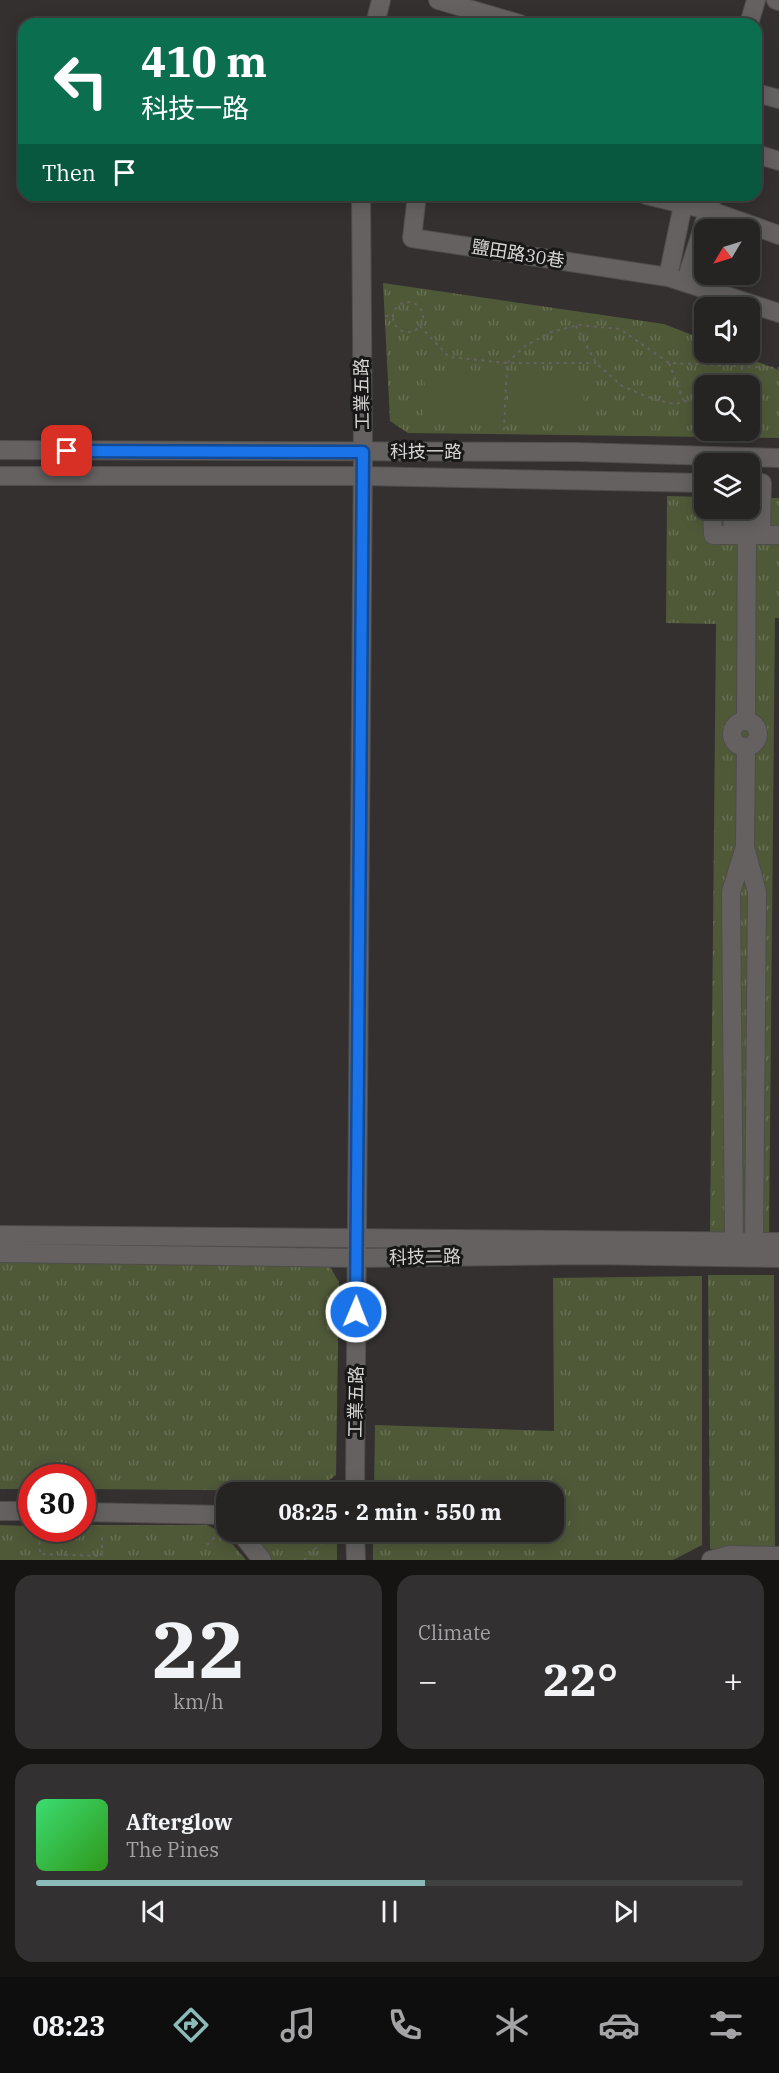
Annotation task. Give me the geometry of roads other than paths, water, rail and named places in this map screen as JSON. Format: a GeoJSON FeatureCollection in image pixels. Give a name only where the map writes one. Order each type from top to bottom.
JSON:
{"type":"FeatureCollection","features":[{"type":"Feature","properties":{"kind":"street"},"geometry":{"type":"LineString","coordinates":[[376,18],[381,0]]}},
{"type":"Feature","properties":{"kind":"street"},"geometry":{"type":"LineString","coordinates":[[438,0],[500,18]]}},
{"type":"Feature","properties":{"kind":"street"},"geometry":{"type":"LineString","coordinates":[[751,18],[756,0]]}},
{"type":"Feature","properties":{"kind":"street"},"geometry":{"type":"LineString","coordinates":[[762,95],[779,99]]}},
{"type":"Feature","properties":{"kind":"street"},"geometry":{"type":"LineString","coordinates":[[762,156],[779,161]]}},
{"type":"Feature","properties":{"kind":"street","name":"工業五路"},"geometry":{"type":"LineString","coordinates":[[355,1482],[361,476],[363,452],[361,201]]}},
{"type":"Feature","properties":{"kind":"street","name":"鹽田路30巷"},"geometry":{"type":"LineString","coordinates":[[416,201],[412,238],[668,277],[779,313]]}},
{"type":"Feature","properties":{"kind":"street"},"geometry":{"type":"LineString","coordinates":[[668,277],[684,201]]}},
{"type":"Feature","properties":{"kind":"street"},"geometry":{"type":"LineString","coordinates":[[686,281],[710,202],[779,235]]}},
{"type":"Feature","properties":{"kind":"street","name":"科技一路"},"geometry":{"type":"LineString","coordinates":[[0,450],[576,452],[779,458]]}},
{"type":"Feature","properties":{"kind":"street","name":"科技一路"},"geometry":{"type":"LineString","coordinates":[[0,477],[361,476],[694,483]]}},
{"type":"Feature","properties":{"kind":"street"},"geometry":{"type":"LineString","coordinates":[[754,1242],[757,892],[745,846],[746,747],[754,744],[759,736],[754,723],[746,720],[755,535],[764,483]]}},
{"type":"Feature","properties":{"kind":"street"},"geometry":{"type":"LineString","coordinates":[[712,519],[713,535],[755,535]]}},
{"type":"Feature","properties":{"kind":"street"},"geometry":{"type":"LineString","coordinates":[[741,519],[755,535]]}},
{"type":"Feature","properties":{"kind":"street"},"geometry":{"type":"LineString","coordinates":[[750,519],[755,535]]}},
{"type":"Feature","properties":{"kind":"street"},"geometry":{"type":"LineString","coordinates":[[734,1242],[731,892],[745,846]]}},
{"type":"Feature","properties":{"kind":"street","name":"科技二路"},"geometry":{"type":"LineString","coordinates":[[0,1234],[779,1242]]}},
{"type":"Feature","properties":{"kind":"street","name":"科技二路"},"geometry":{"type":"LineString","coordinates":[[0,1253],[357,1258],[588,1256],[779,1258]]}},
{"type":"Feature","properties":{"kind":"street"},"geometry":{"type":"LineString","coordinates":[[0,1511],[18,1511]]}},
{"type":"Feature","properties":{"kind":"street"},"geometry":{"type":"LineString","coordinates":[[96,1513],[216,1524]]}},
{"type":"Feature","properties":{"kind":"street"},"geometry":{"type":"LineString","coordinates":[[246,1542],[262,1560]]}},
{"type":"Feature","properties":{"kind":"street"},"geometry":{"type":"LineString","coordinates":[[355,1542],[356,1560]]}},
{"type":"Feature","properties":{"kind":"street"},"geometry":{"type":"LineString","coordinates":[[711,1560],[730,1555],[779,1556]]}}]}
